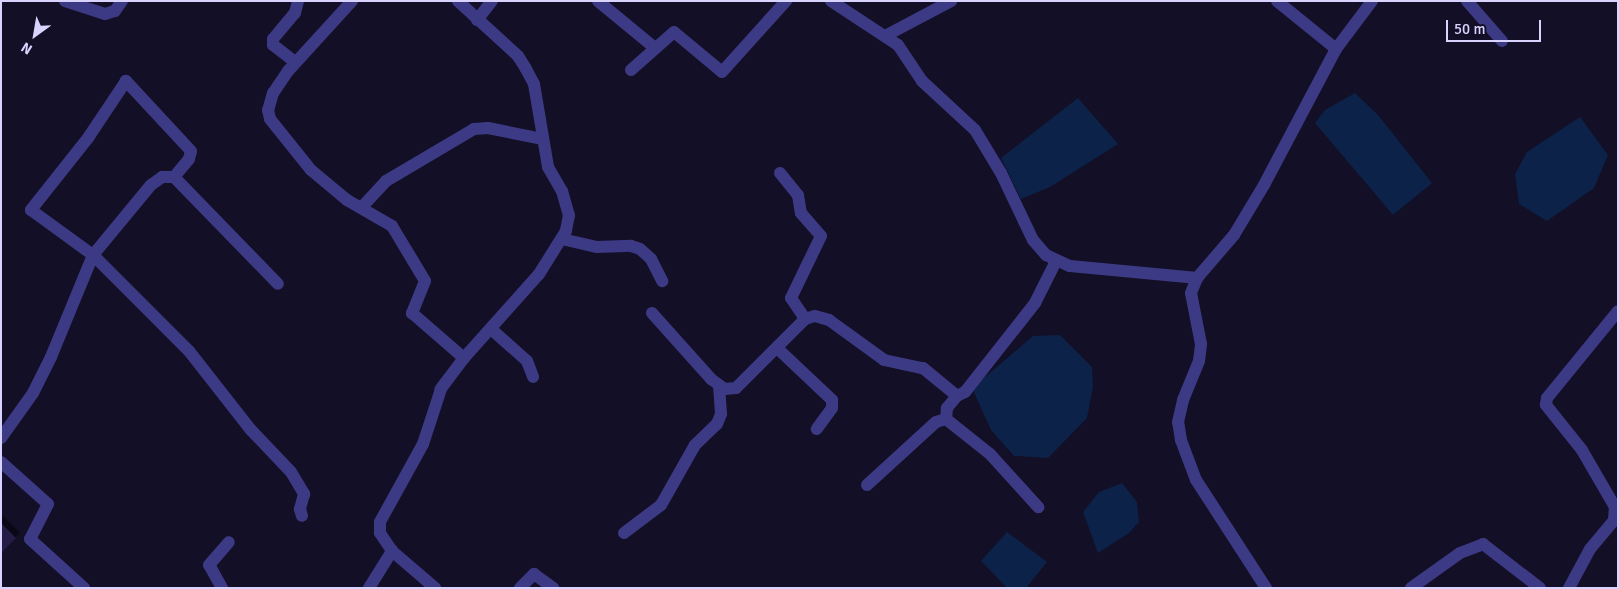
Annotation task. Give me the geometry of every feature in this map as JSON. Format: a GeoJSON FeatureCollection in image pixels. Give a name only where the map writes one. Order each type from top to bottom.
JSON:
{"type":"FeatureCollection","features":[{"type":"Feature","properties":{"kind":"street"},"geometry":{"type":"LineString","coordinates":[[65,1],[105,14],[116,11],[122,1]]}},
{"type":"Feature","properties":{"kind":"street"},"geometry":{"type":"LineString","coordinates":[[295,62],[273,45],[273,39],[295,13],[298,1]]}},
{"type":"Feature","properties":{"kind":"street"},"geometry":{"type":"LineString","coordinates":[[352,1],[295,62],[268,103],[270,119],[311,170],[361,208],[392,226],[422,272],[425,281],[423,290],[412,309],[416,320],[464,358]]}},
{"type":"Feature","properties":{"kind":"street"},"geometry":{"type":"LineString","coordinates":[[435,588],[392,551],[380,533],[380,522],[423,444],[441,389],[464,358],[539,274],[562,239],[569,215],[567,203],[548,167],[534,84],[518,56],[458,1]]}},
{"type":"Feature","properties":{"kind":"street"},"geometry":{"type":"LineString","coordinates":[[478,20],[492,1]]}},
{"type":"Feature","properties":{"kind":"street"},"geometry":{"type":"LineString","coordinates":[[598,1],[655,48]]}},
{"type":"Feature","properties":{"kind":"street"},"geometry":{"type":"LineString","coordinates":[[632,70],[674,32],[722,72],[786,1]]}},
{"type":"Feature","properties":{"kind":"street"},"geometry":{"type":"LineString","coordinates":[[831,1],[885,36],[905,52],[922,81],[962,114],[979,135],[1033,240],[1056,261],[1070,266],[1197,278]]}},
{"type":"Feature","properties":{"kind":"street"},"geometry":{"type":"LineString","coordinates":[[885,36],[951,1]]}},
{"type":"Feature","properties":{"kind":"street"},"geometry":{"type":"LineString","coordinates":[[1277,1],[1336,48]]}},
{"type":"Feature","properties":{"kind":"street"},"geometry":{"type":"LineString","coordinates":[[1266,588],[1196,480],[1181,440],[1178,422],[1182,400],[1199,361],[1201,344],[1192,304],[1192,293],[1197,278],[1234,235],[1254,202],[1336,48],[1372,1]]}},
{"type":"Feature","properties":{"kind":"street"},"geometry":{"type":"LineString","coordinates":[[1467,1],[1502,41]]}},
{"type":"Feature","properties":{"kind":"street"},"geometry":{"type":"LineString","coordinates":[[174,177],[189,159],[191,151],[131,84],[124,82],[88,138],[31,210],[93,255],[190,351],[256,437],[291,472],[304,494],[300,510],[302,516]]}},
{"type":"Feature","properties":{"kind":"street"},"geometry":{"type":"LineString","coordinates":[[361,208],[386,181],[474,129],[488,128],[542,139]]}},
{"type":"Feature","properties":{"kind":"street"},"geometry":{"type":"LineString","coordinates":[[780,173],[798,195],[802,213],[821,236],[791,298],[806,319]]}},
{"type":"Feature","properties":{"kind":"street"},"geometry":{"type":"LineString","coordinates":[[1,438],[32,393],[51,357],[93,255],[151,185],[162,177],[174,177],[278,284]]}},
{"type":"Feature","properties":{"kind":"street"},"geometry":{"type":"LineString","coordinates":[[562,239],[597,248],[631,246],[640,249],[651,259],[662,281]]}},
{"type":"Feature","properties":{"kind":"street"},"geometry":{"type":"LineString","coordinates":[[946,419],[947,408],[957,396],[965,392],[1035,303],[1056,261]]}},
{"type":"Feature","properties":{"kind":"street"},"geometry":{"type":"LineString","coordinates":[[1569,588],[1590,550],[1616,518],[1615,506],[1582,450],[1546,405],[1548,398],[1618,311]]}},
{"type":"Feature","properties":{"kind":"street"},"geometry":{"type":"LineString","coordinates":[[652,313],[719,385],[732,390],[806,319],[822,317],[884,360],[923,368],[957,396]]}},
{"type":"Feature","properties":{"kind":"street"},"geometry":{"type":"LineString","coordinates":[[491,329],[527,360],[533,377]]}},
{"type":"Feature","properties":{"kind":"street"},"geometry":{"type":"LineString","coordinates":[[777,348],[832,400],[832,408],[817,429]]}},
{"type":"Feature","properties":{"kind":"street"},"geometry":{"type":"LineString","coordinates":[[624,533],[661,505],[695,446],[716,424],[721,414],[719,385]]}},
{"type":"Feature","properties":{"kind":"street"},"geometry":{"type":"LineString","coordinates":[[867,485],[936,422],[946,419]]}},
{"type":"Feature","properties":{"kind":"street"},"geometry":{"type":"LineString","coordinates":[[946,419],[990,454],[1038,506]]}},
{"type":"Feature","properties":{"kind":"street"},"geometry":{"type":"LineString","coordinates":[[1,462],[48,504],[30,539],[84,588]]}},
{"type":"Feature","properties":{"kind":"street"},"geometry":{"type":"LineString","coordinates":[[222,588],[209,565],[228,542]]}},
{"type":"Feature","properties":{"kind":"street"},"geometry":{"type":"LineString","coordinates":[[1411,588],[1460,552],[1483,544],[1540,588]]}},
{"type":"Feature","properties":{"kind":"street"},"geometry":{"type":"LineString","coordinates":[[369,588],[392,551]]}},
{"type":"Feature","properties":{"kind":"street"},"geometry":{"type":"LineString","coordinates":[[520,588],[534,574],[553,588]]}},
{"type":"Feature","properties":{"kind":"water"},"geometry":{"type":"Polygon","coordinates":[[[1355,93],[1378,115],[1432,183],[1393,215],[1315,123],[1325,110],[1355,93]]]}},
{"type":"Feature","properties":{"kind":"water"},"geometry":{"type":"Polygon","coordinates":[[[1078,98],[1118,144],[1050,187],[1021,199],[1001,158],[1078,98]]]}},
{"type":"Feature","properties":{"kind":"water"},"geometry":{"type":"Polygon","coordinates":[[[1580,117],[1608,155],[1594,188],[1547,221],[1519,204],[1515,174],[1527,152],[1580,117]]]}},
{"type":"Feature","properties":{"kind":"water"},"geometry":{"type":"Polygon","coordinates":[[[1060,335],[1092,367],[1093,387],[1087,418],[1048,458],[1014,456],[991,430],[972,388],[1033,336],[1060,335]]]}},
{"type":"Feature","properties":{"kind":"water"},"geometry":{"type":"Polygon","coordinates":[[[1122,483],[1137,502],[1139,522],[1129,533],[1098,553],[1083,512],[1099,492],[1122,483]]]}},
{"type":"Feature","properties":{"kind":"water"},"geometry":{"type":"Polygon","coordinates":[[[1007,532],[1047,562],[1026,588],[1007,588],[981,561],[1007,532]]]}},
{"type":"Feature","properties":{"kind":"building"},"geometry":{"type":"Polygon","coordinates":[[[1,523],[16,538],[1,553],[1,523]]]}}]}
